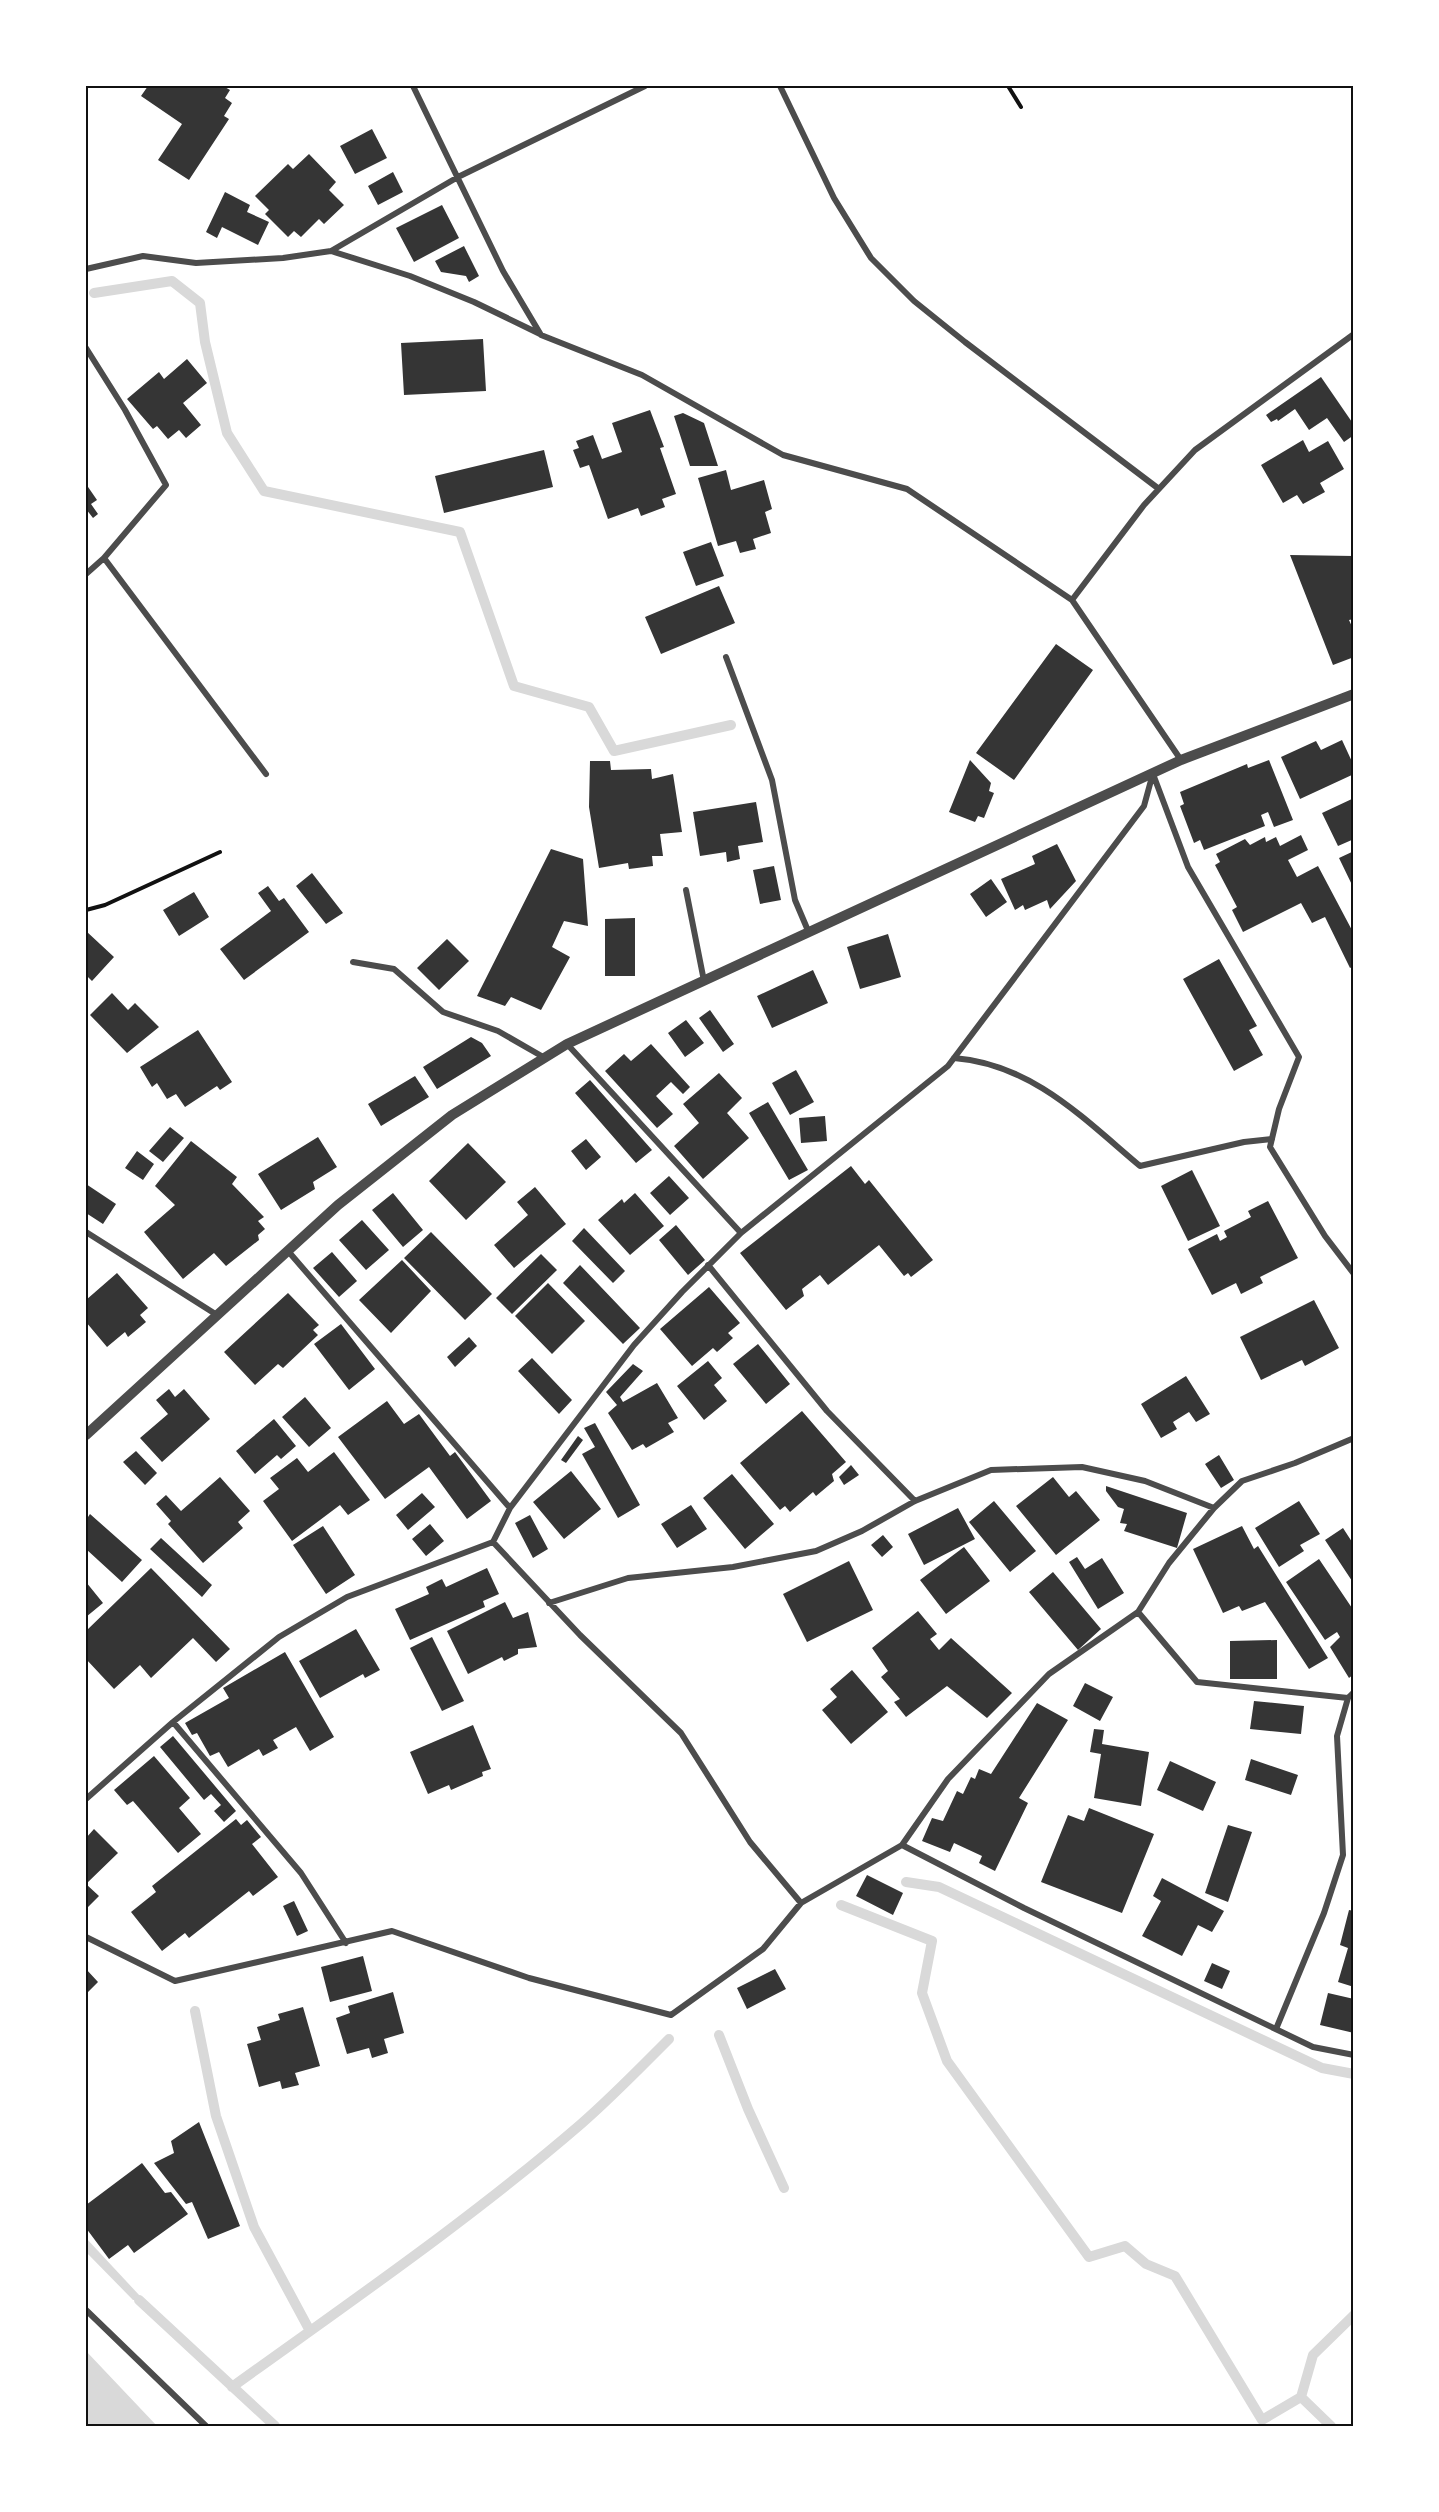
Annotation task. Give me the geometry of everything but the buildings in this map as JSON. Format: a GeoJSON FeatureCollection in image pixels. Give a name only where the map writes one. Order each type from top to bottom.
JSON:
{"type":"FeatureCollection","features":[{"type":"Feature","properties":{"kind":"street"},"geometry":{"type":"LineString","coordinates":[[413,86],[503,271],[541,335]]}},
{"type":"Feature","properties":{"kind":"street"},"geometry":{"type":"LineString","coordinates":[[86,269],[142,256],[196,264],[283,258],[332,250],[458,177],[645,86]]}},
{"type":"Feature","properties":{"kind":"street"},"geometry":{"type":"LineString","coordinates":[[780,86],[834,198],[872,258],[914,301],[956,335],[1159,489]]}},
{"type":"Feature","properties":{"kind":"street"},"geometry":{"type":"LineString","coordinates":[[332,250],[410,276],[474,302],[541,335],[642,375],[783,455],[907,489],[1072,600],[1180,760]]}},
{"type":"Feature","properties":{"kind":"street"},"geometry":{"type":"LineString","coordinates":[[1072,600],[1159,489],[1195,450],[1353,334]]}},
{"type":"Feature","properties":{"kind":"street"},"geometry":{"type":"LineString","coordinates":[[86,348],[125,410],[166,485],[104,558],[86,574]]}},
{"type":"Feature","properties":{"kind":"street"},"geometry":{"type":"LineString","coordinates":[[104,558],[266,774]]}},
{"type":"Feature","properties":{"kind":"street"},"geometry":{"type":"LineString","coordinates":[[726,657],[772,780],[795,900],[809,933]]}},
{"type":"Feature","properties":{"kind":"street"},"geometry":{"type":"LineString","coordinates":[[86,1435],[338,1205],[452,1115],[567,1044],[1180,760],[1353,694]]}},
{"type":"Feature","properties":{"kind":"street"},"geometry":{"type":"LineString","coordinates":[[87,1796],[279,1636],[347,1597],[493,1542],[510,1508],[634,1346],[708,1266],[741,1233],[948,1066],[1144,806],[1153,773]]}},
{"type":"Feature","properties":{"kind":"street"},"geometry":{"type":"LineString","coordinates":[[1153,773],[1188,867],[1299,1057],[1279,1109],[1270,1147],[1325,1236],[1353,1274]]}},
{"type":"Feature","properties":{"kind":"street"},"geometry":{"type":"LineString","coordinates":[[686,890],[704,982]]}},
{"type":"Feature","properties":{"kind":"street"},"geometry":{"type":"LineString","coordinates":[[353,962],[394,969],[443,1012],[498,1031],[545,1058]]}},
{"type":"Feature","properties":{"kind":"street"},"geometry":{"type":"LineString","coordinates":[[567,1044],[741,1233]]}},
{"type":"Feature","properties":{"kind":"street"},"geometry":{"type":"LineString","coordinates":[[954,1058],[996,1065],[1040,1084],[1140,1166],[1244,1142],[1272,1139]]}},
{"type":"Feature","properties":{"kind":"street"},"geometry":{"type":"LineString","coordinates":[[86,1232],[217,1316]]}},
{"type":"Feature","properties":{"kind":"street"},"geometry":{"type":"LineString","coordinates":[[288,1251],[510,1508]]}},
{"type":"Feature","properties":{"kind":"street"},"geometry":{"type":"LineString","coordinates":[[708,1266],[827,1411],[915,1501]]}},
{"type":"Feature","properties":{"kind":"street"},"geometry":{"type":"LineString","coordinates":[[86,1937],[175,1980],[392,1931],[529,1978],[671,2015],[763,1949],[801,1904],[902,1845],[948,1779],[1049,1674],[1138,1612],[1169,1563],[1214,1508],[1242,1481],[1295,1463],[1353,1438]]}},
{"type":"Feature","properties":{"kind":"street"},"geometry":{"type":"LineString","coordinates":[[549,1603],[628,1578],[733,1567],[816,1551],[862,1531],[915,1501],[991,1470],[1082,1467],[1145,1481],[1214,1508]]}},
{"type":"Feature","properties":{"kind":"street"},"geometry":{"type":"LineString","coordinates":[[493,1542],[549,1603],[681,1733],[750,1842],[801,1904]]}},
{"type":"Feature","properties":{"kind":"street"},"geometry":{"type":"LineString","coordinates":[[1138,1612],[1197,1682],[1348,1698]]}},
{"type":"Feature","properties":{"kind":"street"},"geometry":{"type":"LineString","coordinates":[[1276,2029],[1324,1913],[1343,1855],[1337,1736],[1348,1698],[1353,1692]]}},
{"type":"Feature","properties":{"kind":"street"},"geometry":{"type":"LineString","coordinates":[[173,1722],[301,1874],[346,1943]]}},
{"type":"Feature","properties":{"kind":"street"},"geometry":{"type":"LineString","coordinates":[[902,1845],[1024,1908],[1313,2047],[1353,2055]]}},
{"type":"Feature","properties":{"kind":"street"},"geometry":{"type":"LineString","coordinates":[[86,2310],[206,2427]]}},
{"type":"Feature","properties":{"kind":"path"},"geometry":{"type":"LineString","coordinates":[[1008,86],[1021,107]]}},
{"type":"Feature","properties":{"kind":"path"},"geometry":{"type":"LineString","coordinates":[[86,910],[105,905],[220,852]]}},
{"type":"Feature","properties":{"kind":"shaded area"},"geometry":{"type":"Polygon","coordinates":[[[86,2238],[140,2296],[139,2300],[133,2300],[86,2252],[86,2238]]]}},
{"type":"Feature","properties":{"kind":"shaded area"},"geometry":{"type":"Polygon","coordinates":[[[86,2351],[157,2426],[86,2426],[86,2351]]]}},
{"type":"Feature","properties":{"kind":"waterway"},"geometry":{"type":"LineString","coordinates":[[94,293],[172,281],[200,303],[205,342],[227,433],[264,491],[460,532],[514,686],[589,707],[614,751],[731,725]]}},
{"type":"Feature","properties":{"kind":"waterway"},"geometry":{"type":"LineString","coordinates":[[906,1882],[939,1887],[1322,2068],[1354,2074]]}},
{"type":"Feature","properties":{"kind":"waterway"},"geometry":{"type":"LineString","coordinates":[[841,1905],[932,1941],[922,1993],[947,2061],[1089,2257],[1125,2246],[1146,2264],[1175,2276],[1262,2420],[1301,2397],[1331,2426]]}},
{"type":"Feature","properties":{"kind":"waterway"},"geometry":{"type":"LineString","coordinates":[[195,2011],[216,2116],[254,2227],[310,2331]]}},
{"type":"Feature","properties":{"kind":"waterway"},"geometry":{"type":"LineString","coordinates":[[719,2035],[748,2109],[784,2188]]}},
{"type":"Feature","properties":{"kind":"waterway"},"geometry":{"type":"LineString","coordinates":[[232,2387],[410,2259],[497,2193],[592,2114],[669,2039]]}},
{"type":"Feature","properties":{"kind":"waterway"},"geometry":{"type":"LineString","coordinates":[[139,2300],[275,2426]]}},
{"type":"Feature","properties":{"kind":"waterway"},"geometry":{"type":"LineString","coordinates":[[1301,2397],[1313,2355],[1354,2315]]}}]}
